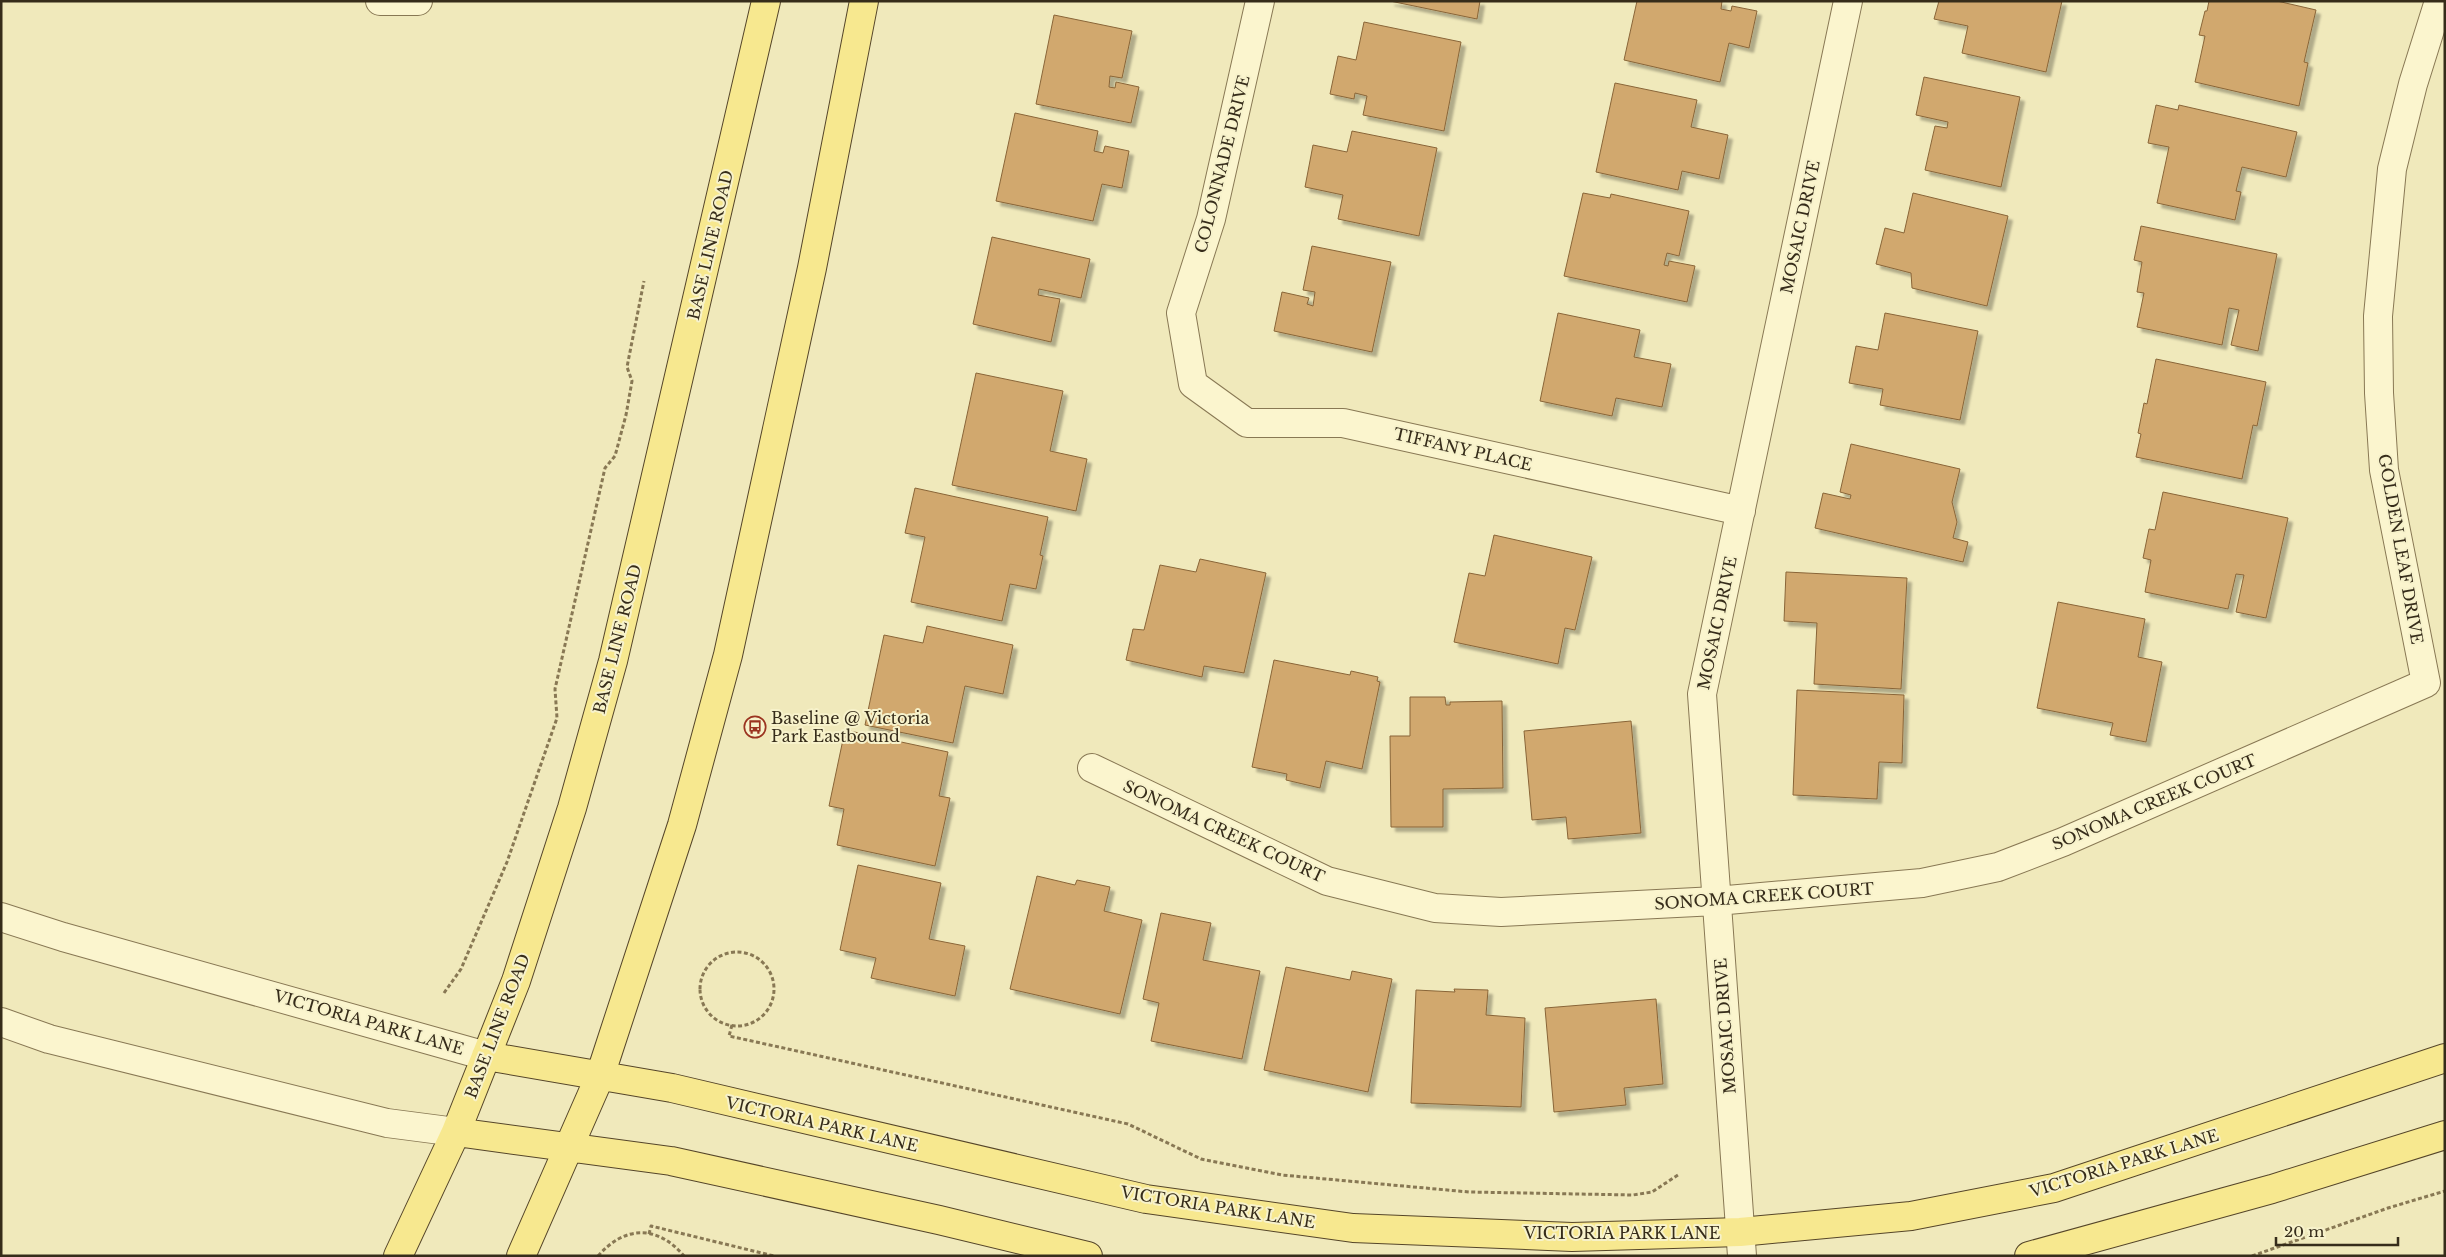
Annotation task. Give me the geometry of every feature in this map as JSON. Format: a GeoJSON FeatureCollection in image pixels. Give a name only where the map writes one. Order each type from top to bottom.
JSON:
{"type":"FeatureCollection","features":[{"type":"Feature","properties":{"kind":"main road","name":"BASE LINE ROAD"},"geometry":{"type":"LineString","coordinates":[[398,1256],[456,1132],[516,981],[572,808],[613,661],[766,1]]}},
{"type":"Feature","properties":{"kind":"main road"},"geometry":{"type":"LineString","coordinates":[[521,1256],[571,1146],[600,1076],[682,825],[728,655],[812,268],[864,1]]}},
{"type":"Feature","properties":{"kind":"main road","name":"VICTORIA PARK LANE"},"geometry":{"type":"LineString","coordinates":[[486,1056],[672,1088],[1146,1199],[1354,1228],[1741,1244],[1911,1216],[2054,1188],[2445,1058]]}},
{"type":"Feature","properties":{"kind":"main road"},"geometry":{"type":"LineString","coordinates":[[456,1132],[571,1146],[680,1164],[939,1220],[1088,1256]]}},
{"type":"Feature","properties":{"kind":"main road"},"geometry":{"type":"LineString","coordinates":[[2029,1256],[2272,1189],[2445,1135]]}},
{"type":"Feature","properties":{"kind":"street"},"geometry":{"type":"LineString","coordinates":[[380,1],[418,1]]}},
{"type":"Feature","properties":{"kind":"street","name":"COLONNADE DRIVE"},"geometry":{"type":"LineString","coordinates":[[1193,384],[1181,313],[1211,219],[1260,1]]}},
{"type":"Feature","properties":{"kind":"street","name":"MOSAIC DRIVE"},"geometry":{"type":"LineString","coordinates":[[1741,1244],[1702,694],[1848,1]]}},
{"type":"Feature","properties":{"kind":"street","name":"GOLDEN LEAF DRIVE"},"geometry":{"type":"LineString","coordinates":[[2426,683],[2384,470],[2379,393],[2378,316],[2392,169],[2413,84],[2438,1]]}},
{"type":"Feature","properties":{"kind":"street","name":"TIFFANY PLACE"},"geometry":{"type":"LineString","coordinates":[[1193,384],[1247,422],[1343,423],[1741,511]]}},
{"type":"Feature","properties":{"kind":"street","name":"SONOMA CREEK COURT"},"geometry":{"type":"LineString","coordinates":[[1092,768],[1327,881],[1436,908],[1501,912],[1716,902],[1922,883],[1998,867],[2063,842],[2426,683]]}},
{"type":"Feature","properties":{"kind":"street","name":"VICTORIA PARK LANE"},"geometry":{"type":"LineString","coordinates":[[1,917],[63,937],[486,1056]]}},
{"type":"Feature","properties":{"kind":"street"},"geometry":{"type":"LineString","coordinates":[[1,1022],[49,1038],[387,1123],[456,1132]]}},
{"type":"Feature","properties":{"kind":"path"},"geometry":{"type":"LineString","coordinates":[[444,993],[461,969],[507,862],[557,718],[555,689],[605,468],[615,456],[626,415],[632,380],[627,367],[644,281]]}},
{"type":"Feature","properties":{"kind":"path"},"geometry":{"type":"LineString","coordinates":[[733,953],[746,953],[757,958],[772,976],[774,988],[772,1000],[767,1011],[759,1020],[748,1025],[732,1026],[714,1018],[706,1009],[701,998],[701,985],[704,973],[711,963],[721,956],[733,953]]}},
{"type":"Feature","properties":{"kind":"path"},"geometry":{"type":"LineString","coordinates":[[732,1026],[729,1036],[1128,1124],[1201,1159],[1282,1175],[1469,1192],[1623,1195],[1652,1192],[1678,1175]]}},
{"type":"Feature","properties":{"kind":"path"},"geometry":{"type":"LineString","coordinates":[[2252,1256],[2388,1208],[2445,1191]]}},
{"type":"Feature","properties":{"kind":"path"},"geometry":{"type":"LineString","coordinates":[[649,1234],[651,1226],[774,1256]]}},
{"type":"Feature","properties":{"kind":"path"},"geometry":{"type":"LineString","coordinates":[[598,1256],[610,1242],[625,1235],[642,1232],[658,1235],[672,1243],[684,1256]]}},
{"type":"Feature","properties":{"kind":"building"},"geometry":{"type":"Polygon","coordinates":[[[1390,1],[1480,1],[1477,19],[1390,1]]]}},
{"type":"Feature","properties":{"kind":"building"},"geometry":{"type":"Polygon","coordinates":[[[1637,1],[1722,1],[1721,9],[1731,11],[1732,6],[1757,11],[1749,48],[1729,43],[1720,82],[1624,60],[1637,1]]]}},
{"type":"Feature","properties":{"kind":"building"},"geometry":{"type":"Polygon","coordinates":[[[1939,1],[2062,1],[2046,72],[1962,53],[1968,26],[1934,19],[1939,1]]]}},
{"type":"Feature","properties":{"kind":"building"},"geometry":{"type":"Polygon","coordinates":[[[2209,1],[2277,1],[2316,10],[2304,62],[2308,63],[2299,106],[2195,82],[2205,36],[2199,35],[2209,1]]]}},
{"type":"Feature","properties":{"kind":"building"},"geometry":{"type":"Polygon","coordinates":[[[1054,15],[1132,31],[1122,78],[1110,76],[1109,87],[1115,88],[1116,82],[1139,87],[1131,123],[1036,104],[1054,15]]]}},
{"type":"Feature","properties":{"kind":"building"},"geometry":{"type":"Polygon","coordinates":[[[1364,22],[1461,42],[1444,131],[1363,115],[1367,96],[1355,93],[1354,99],[1330,94],[1338,56],[1356,60],[1364,22]]]}},
{"type":"Feature","properties":{"kind":"building"},"geometry":{"type":"Polygon","coordinates":[[[1924,77],[2020,97],[2001,187],[1925,170],[1935,126],[1947,128],[1948,122],[1916,115],[1924,77]]]}},
{"type":"Feature","properties":{"kind":"building"},"geometry":{"type":"Polygon","coordinates":[[[1615,83],[1697,100],[1691,127],[1728,135],[1719,179],[1682,171],[1678,190],[1596,172],[1615,83]]]}},
{"type":"Feature","properties":{"kind":"building"},"geometry":{"type":"Polygon","coordinates":[[[2156,105],[2178,110],[2179,105],[2297,132],[2286,177],[2242,167],[2236,191],[2241,192],[2235,220],[2157,203],[2169,147],[2148,143],[2156,105]]]}},
{"type":"Feature","properties":{"kind":"building"},"geometry":{"type":"Polygon","coordinates":[[[1015,113],[1098,131],[1094,151],[1103,153],[1105,146],[1129,151],[1122,188],[1102,184],[1093,221],[996,201],[1015,113]]]}},
{"type":"Feature","properties":{"kind":"building"},"geometry":{"type":"Polygon","coordinates":[[[1352,131],[1437,148],[1419,236],[1338,219],[1343,195],[1305,187],[1313,145],[1347,152],[1352,131]]]}},
{"type":"Feature","properties":{"kind":"building"},"geometry":{"type":"Polygon","coordinates":[[[1583,193],[1610,198],[1611,194],[1689,211],[1679,256],[1667,253],[1664,265],[1668,266],[1669,261],[1695,266],[1687,302],[1564,276],[1583,193]]]}},
{"type":"Feature","properties":{"kind":"building"},"geometry":{"type":"Polygon","coordinates":[[[1913,193],[2008,216],[1987,306],[1912,288],[1911,273],[1876,264],[1885,228],[1904,233],[1913,193]]]}},
{"type":"Feature","properties":{"kind":"building"},"geometry":{"type":"Polygon","coordinates":[[[2141,226],[2277,254],[2258,351],[2231,345],[2239,310],[2229,308],[2222,345],[2137,327],[2144,293],[2137,292],[2142,262],[2134,260],[2141,226]]]}},
{"type":"Feature","properties":{"kind":"building"},"geometry":{"type":"Polygon","coordinates":[[[992,237],[1090,259],[1081,298],[1039,289],[1038,295],[1060,299],[1051,342],[973,324],[992,237]]]}},
{"type":"Feature","properties":{"kind":"building"},"geometry":{"type":"Polygon","coordinates":[[[1312,246],[1391,262],[1372,352],[1274,331],[1282,292],[1309,298],[1307,304],[1313,306],[1315,292],[1303,290],[1312,246]]]}},
{"type":"Feature","properties":{"kind":"building"},"geometry":{"type":"Polygon","coordinates":[[[1558,313],[1640,330],[1634,357],[1671,364],[1662,407],[1616,398],[1612,416],[1540,401],[1558,313]]]}},
{"type":"Feature","properties":{"kind":"building"},"geometry":{"type":"Polygon","coordinates":[[[1885,313],[1978,331],[1960,420],[1880,405],[1883,389],[1849,383],[1856,346],[1878,350],[1885,313]]]}},
{"type":"Feature","properties":{"kind":"building"},"geometry":{"type":"Polygon","coordinates":[[[2156,359],[2266,382],[2257,426],[2253,425],[2242,479],[2136,457],[2141,434],[2138,433],[2144,403],[2147,404],[2156,359]]]}},
{"type":"Feature","properties":{"kind":"building"},"geometry":{"type":"Polygon","coordinates":[[[976,373],[1063,391],[1050,451],[1087,459],[1076,511],[952,485],[976,373]]]}},
{"type":"Feature","properties":{"kind":"building"},"geometry":{"type":"Polygon","coordinates":[[[1851,444],[1960,469],[1952,502],[1957,522],[1953,538],[1968,542],[1963,562],[1815,528],[1823,493],[1850,499],[1851,495],[1840,492],[1851,444]]]}},
{"type":"Feature","properties":{"kind":"building"},"geometry":{"type":"Polygon","coordinates":[[[915,488],[1048,517],[1040,555],[1043,556],[1036,589],[1010,584],[1002,621],[911,602],[925,537],[905,533],[915,488]]]}},
{"type":"Feature","properties":{"kind":"building"},"geometry":{"type":"Polygon","coordinates":[[[2163,492],[2288,518],[2266,618],[2236,612],[2244,575],[2236,574],[2228,609],[2145,592],[2151,560],[2143,558],[2149,529],[2155,530],[2163,492]]]}},
{"type":"Feature","properties":{"kind":"building"},"geometry":{"type":"Polygon","coordinates":[[[1494,535],[1592,557],[1575,630],[1565,628],[1558,664],[1454,642],[1469,573],[1485,576],[1494,535]]]}},
{"type":"Feature","properties":{"kind":"building"},"geometry":{"type":"Polygon","coordinates":[[[1200,559],[1266,573],[1244,673],[1204,666],[1202,677],[1126,660],[1133,629],[1144,630],[1160,565],[1196,572],[1200,559]]]}},
{"type":"Feature","properties":{"kind":"building"},"geometry":{"type":"Polygon","coordinates":[[[1786,572],[1907,578],[1901,689],[1814,684],[1817,623],[1784,621],[1786,572]]]}},
{"type":"Feature","properties":{"kind":"building"},"geometry":{"type":"Polygon","coordinates":[[[2058,602],[2145,619],[2138,657],[2162,662],[2146,742],[2110,735],[2113,723],[2037,708],[2058,602]]]}},
{"type":"Feature","properties":{"kind":"building"},"geometry":{"type":"Polygon","coordinates":[[[927,626],[1013,645],[1003,694],[965,686],[953,743],[865,725],[884,635],[923,643],[927,626]]]}},
{"type":"Feature","properties":{"kind":"building"},"geometry":{"type":"Polygon","coordinates":[[[1274,660],[1350,675],[1351,671],[1378,677],[1377,681],[1380,682],[1362,769],[1326,761],[1320,788],[1286,780],[1287,774],[1252,767],[1274,660]]]}},
{"type":"Feature","properties":{"kind":"building"},"geometry":{"type":"Polygon","coordinates":[[[1797,690],[1904,695],[1902,763],[1879,762],[1877,799],[1793,795],[1797,690]]]}},
{"type":"Feature","properties":{"kind":"building"},"geometry":{"type":"Polygon","coordinates":[[[1410,697],[1445,697],[1446,705],[1450,705],[1450,702],[1502,701],[1503,788],[1443,789],[1443,827],[1391,827],[1390,736],[1410,736],[1410,697]]]}},
{"type":"Feature","properties":{"kind":"building"},"geometry":{"type":"Polygon","coordinates":[[[1631,721],[1641,833],[1568,839],[1566,817],[1532,820],[1524,731],[1631,721]]]}},
{"type":"Feature","properties":{"kind":"building"},"geometry":{"type":"Polygon","coordinates":[[[845,730],[948,752],[939,796],[950,798],[935,866],[837,845],[844,809],[829,806],[845,730]]]}},
{"type":"Feature","properties":{"kind":"building"},"geometry":{"type":"Polygon","coordinates":[[[858,865],[941,883],[929,939],[965,946],[955,996],[871,978],[876,958],[840,950],[858,865]]]}},
{"type":"Feature","properties":{"kind":"building"},"geometry":{"type":"Polygon","coordinates":[[[1037,876],[1075,885],[1077,880],[1110,887],[1104,911],[1142,920],[1120,1014],[1010,989],[1037,876]]]}},
{"type":"Feature","properties":{"kind":"building"},"geometry":{"type":"Polygon","coordinates":[[[1161,913],[1211,923],[1203,960],[1260,971],[1242,1059],[1151,1041],[1159,1003],[1143,999],[1161,913]]]}},
{"type":"Feature","properties":{"kind":"building"},"geometry":{"type":"Polygon","coordinates":[[[1286,967],[1350,980],[1352,971],[1392,979],[1368,1092],[1264,1070],[1286,967]]]}},
{"type":"Feature","properties":{"kind":"building"},"geometry":{"type":"Polygon","coordinates":[[[1454,989],[1488,990],[1486,1015],[1525,1018],[1521,1107],[1411,1103],[1416,990],[1455,992],[1454,989]]]}},
{"type":"Feature","properties":{"kind":"building"},"geometry":{"type":"Polygon","coordinates":[[[1656,999],[1663,1084],[1624,1088],[1626,1105],[1554,1112],[1545,1008],[1656,999]]]}},
{"type":"Feature","properties":{"kind":"place","name":"Baseline @ Victoria Park Eastbound"},"geometry":{"type":"Point","coordinates":[755,727]}}]}
